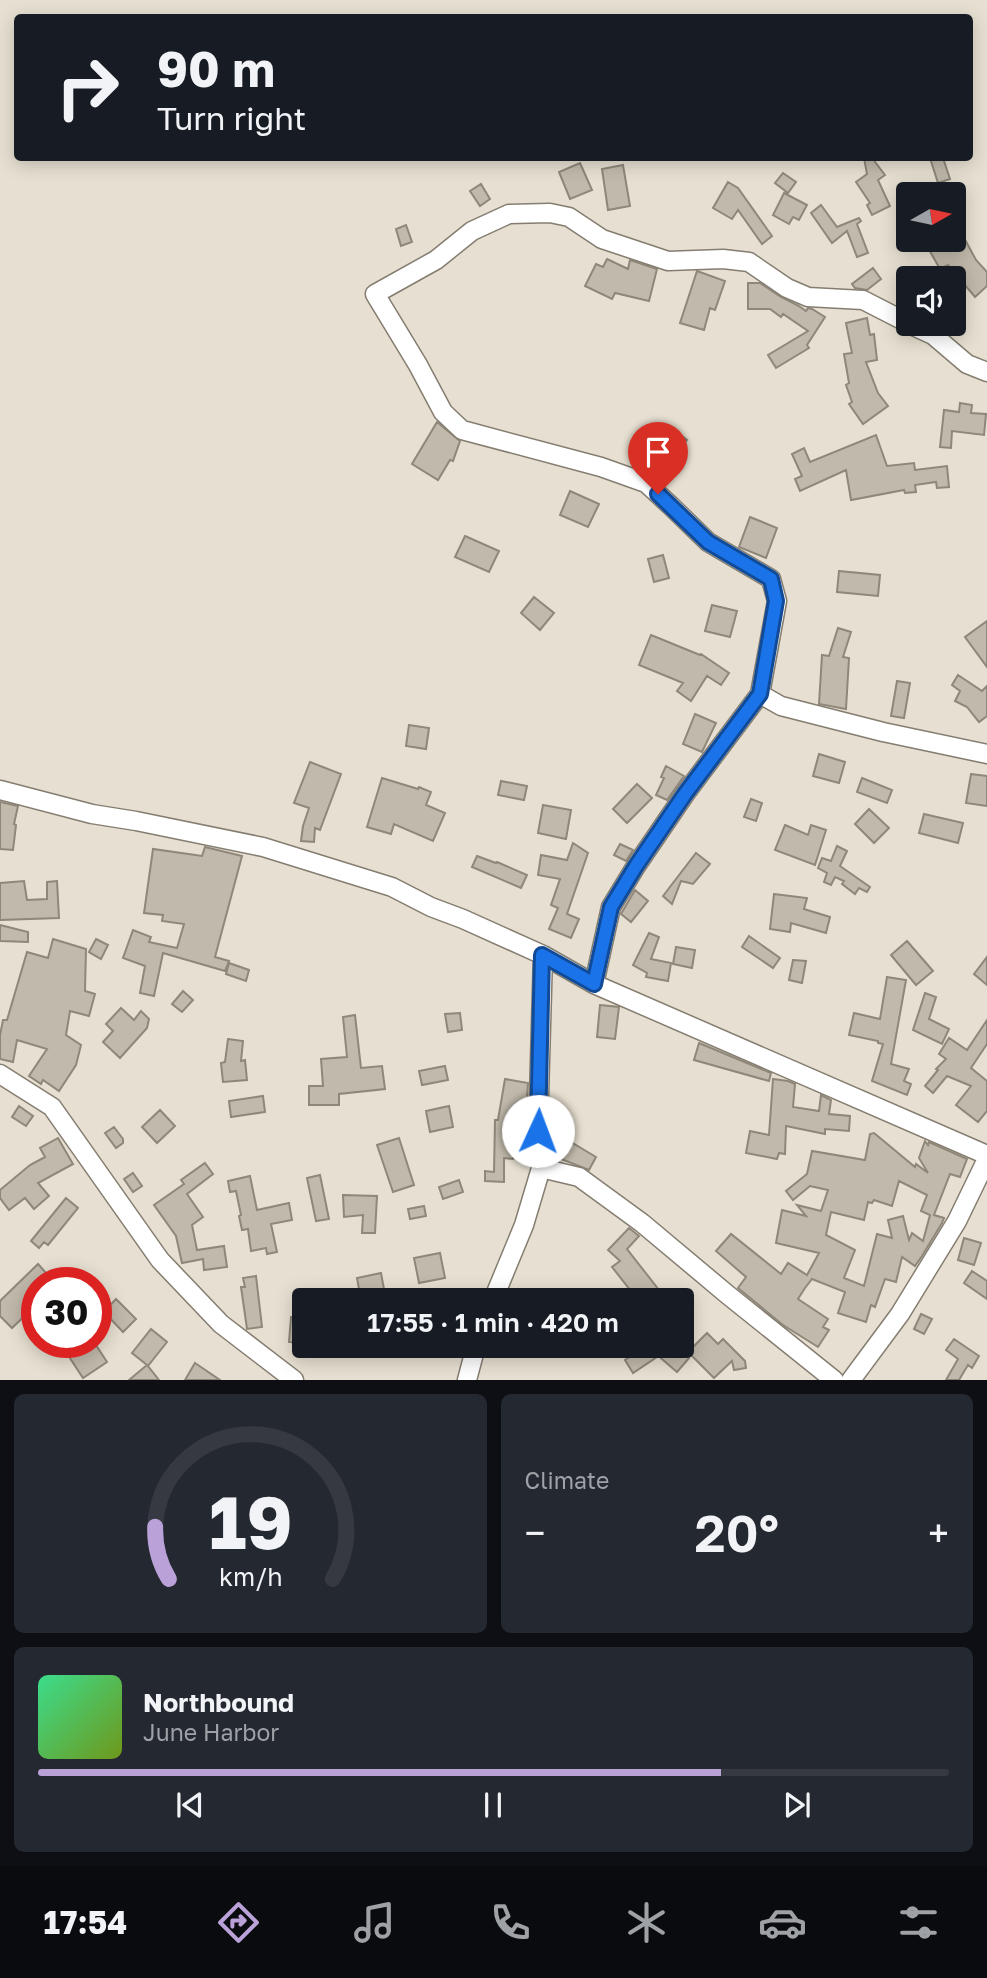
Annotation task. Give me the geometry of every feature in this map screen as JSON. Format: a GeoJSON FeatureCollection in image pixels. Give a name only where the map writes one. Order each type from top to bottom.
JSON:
{"type":"FeatureCollection","features":[{"type":"Feature","properties":{"kind":"street"},"geometry":{"type":"LineString","coordinates":[[594,984],[611,907],[685,794],[760,694],[776,601],[771,579],[708,542],[646,483],[601,467],[462,430],[443,412],[375,294],[436,260],[472,231],[509,214],[550,213],[569,217],[602,239],[668,261],[723,259],[749,262],[787,288],[808,297],[863,300],[896,316]]}},
{"type":"Feature","properties":{"kind":"street"},"geometry":{"type":"LineString","coordinates":[[934,336],[967,364],[987,372]]}},
{"type":"Feature","properties":{"kind":"street"},"geometry":{"type":"LineString","coordinates":[[760,694],[781,706],[883,732],[987,754]]}},
{"type":"Feature","properties":{"kind":"street"},"geometry":{"type":"LineString","coordinates":[[0,790],[81,812],[239,842],[309,860],[392,887],[431,907],[542,955],[594,984],[987,1157],[957,1221],[900,1314],[851,1380]]}},
{"type":"Feature","properties":{"kind":"street"},"geometry":{"type":"LineString","coordinates":[[498,1288],[524,1225],[541,1168],[538,1131],[542,955]]}},
{"type":"Feature","properties":{"kind":"street"},"geometry":{"type":"LineString","coordinates":[[0,1074],[52,1107],[160,1260],[221,1324],[294,1380]]}},
{"type":"Feature","properties":{"kind":"street"},"geometry":{"type":"LineString","coordinates":[[541,1168],[579,1177],[590,1184],[642,1223],[834,1380]]}},
{"type":"Feature","properties":{"kind":"street"},"geometry":{"type":"LineString","coordinates":[[467,1380],[473,1358]]}},
{"type":"Feature","properties":{"kind":"building"},"geometry":{"type":"Polygon","coordinates":[[[865,161],[874,161],[885,175],[878,180],[890,206],[872,215],[867,205],[870,203],[856,182],[867,174],[865,161]]]}},
{"type":"Feature","properties":{"kind":"building"},"geometry":{"type":"Polygon","coordinates":[[[931,161],[944,161],[950,179],[938,182],[931,161]]]}},
{"type":"Feature","properties":{"kind":"building"},"geometry":{"type":"Polygon","coordinates":[[[580,163],[592,190],[570,199],[559,172],[580,163]]]}},
{"type":"Feature","properties":{"kind":"building"},"geometry":{"type":"Polygon","coordinates":[[[623,165],[630,206],[608,210],[602,169],[623,165]]]}},
{"type":"Feature","properties":{"kind":"building"},"geometry":{"type":"Polygon","coordinates":[[[783,173],[796,182],[788,193],[775,183],[783,173]]]}},
{"type":"Feature","properties":{"kind":"building"},"geometry":{"type":"Polygon","coordinates":[[[728,182],[738,188],[772,236],[762,244],[738,210],[732,219],[713,208],[728,182]]]}},
{"type":"Feature","properties":{"kind":"building"},"geometry":{"type":"Polygon","coordinates":[[[481,184],[490,199],[480,206],[470,191],[481,184]]]}},
{"type":"Feature","properties":{"kind":"building"},"geometry":{"type":"Polygon","coordinates":[[[784,193],[807,205],[799,220],[793,217],[789,224],[773,215],[784,193]]]}},
{"type":"Feature","properties":{"kind":"building"},"geometry":{"type":"Polygon","coordinates":[[[821,205],[837,227],[859,218],[861,221],[857,224],[868,253],[857,257],[847,231],[832,243],[811,213],[821,205]]]}},
{"type":"Feature","properties":{"kind":"building"},"geometry":{"type":"Polygon","coordinates":[[[406,225],[412,242],[401,246],[396,229],[406,225]]]}},
{"type":"Feature","properties":{"kind":"building"},"geometry":{"type":"Polygon","coordinates":[[[966,241],[976,260],[987,272],[987,286],[975,297],[966,286],[966,266],[938,266],[930,252],[966,252],[966,241]]]}},
{"type":"Feature","properties":{"kind":"building"},"geometry":{"type":"Polygon","coordinates":[[[607,259],[628,269],[630,260],[657,269],[649,301],[615,293],[612,299],[585,286],[596,264],[603,267],[607,259]]]}},
{"type":"Feature","properties":{"kind":"building"},"geometry":{"type":"Polygon","coordinates":[[[873,268],[881,279],[867,290],[855,288],[852,284],[873,268]]]}},
{"type":"Feature","properties":{"kind":"building"},"geometry":{"type":"Polygon","coordinates":[[[697,271],[725,281],[715,310],[710,308],[704,330],[680,323],[697,271]]]}},
{"type":"Feature","properties":{"kind":"building"},"geometry":{"type":"Polygon","coordinates":[[[748,283],[760,283],[806,311],[808,308],[812,309],[825,317],[807,345],[809,348],[776,368],[768,355],[808,331],[783,314],[781,317],[770,309],[748,309],[748,283]]]}},
{"type":"Feature","properties":{"kind":"building"},"geometry":{"type":"Polygon","coordinates":[[[867,318],[870,335],[874,334],[877,360],[866,362],[878,393],[888,406],[863,424],[849,404],[852,402],[846,385],[849,383],[844,354],[852,353],[846,323],[867,318]]]}},
{"type":"Feature","properties":{"kind":"building"},"geometry":{"type":"Polygon","coordinates":[[[960,403],[972,405],[971,413],[986,414],[984,435],[952,431],[951,448],[940,447],[944,410],[959,412],[960,403]]]}},
{"type":"Feature","properties":{"kind":"building"},"geometry":{"type":"Polygon","coordinates":[[[437,422],[460,441],[453,461],[450,460],[438,480],[412,464],[437,422]]]}},
{"type":"Feature","properties":{"kind":"building"},"geometry":{"type":"Polygon","coordinates":[[[674,430],[687,440],[675,456],[661,445],[674,430]]]}},
{"type":"Feature","properties":{"kind":"building"},"geometry":{"type":"Polygon","coordinates":[[[876,435],[887,466],[914,463],[915,470],[947,466],[949,487],[937,488],[936,482],[915,485],[916,492],[905,493],[904,490],[851,500],[846,470],[800,491],[795,479],[802,476],[792,454],[804,448],[810,462],[876,435]]]}},
{"type":"Feature","properties":{"kind":"building"},"geometry":{"type":"Polygon","coordinates":[[[570,491],[599,504],[588,527],[560,515],[570,491]]]}},
{"type":"Feature","properties":{"kind":"building"},"geometry":{"type":"Polygon","coordinates":[[[750,517],[777,528],[766,558],[739,547],[750,517]]]}},
{"type":"Feature","properties":{"kind":"building"},"geometry":{"type":"Polygon","coordinates":[[[465,536],[499,551],[489,572],[455,557],[465,536]]]}},
{"type":"Feature","properties":{"kind":"building"},"geometry":{"type":"Polygon","coordinates":[[[663,555],[669,578],[654,582],[648,559],[663,555]]]}},
{"type":"Feature","properties":{"kind":"building"},"geometry":{"type":"Polygon","coordinates":[[[839,571],[880,575],[878,596],[837,592],[839,571]]]}},
{"type":"Feature","properties":{"kind":"building"},"geometry":{"type":"Polygon","coordinates":[[[534,597],[554,613],[540,630],[521,613],[534,597]]]}},
{"type":"Feature","properties":{"kind":"building"},"geometry":{"type":"Polygon","coordinates":[[[712,605],[737,611],[730,637],[705,631],[712,605]]]}},
{"type":"Feature","properties":{"kind":"building"},"geometry":{"type":"Polygon","coordinates":[[[987,621],[987,667],[965,637],[987,621]]]}},
{"type":"Feature","properties":{"kind":"building"},"geometry":{"type":"Polygon","coordinates":[[[838,628],[851,632],[843,657],[849,658],[846,709],[819,704],[822,655],[829,656],[838,628]]]}},
{"type":"Feature","properties":{"kind":"building"},"geometry":{"type":"Polygon","coordinates":[[[651,635],[701,654],[729,673],[721,685],[707,676],[691,701],[677,691],[683,683],[639,665],[651,635]]]}},
{"type":"Feature","properties":{"kind":"building"},"geometry":{"type":"Polygon","coordinates":[[[958,675],[982,691],[987,686],[987,716],[979,722],[967,707],[955,701],[960,691],[952,685],[958,675]]]}},
{"type":"Feature","properties":{"kind":"building"},"geometry":{"type":"Polygon","coordinates":[[[897,681],[910,683],[904,718],[891,716],[897,681]]]}},
{"type":"Feature","properties":{"kind":"building"},"geometry":{"type":"Polygon","coordinates":[[[695,714],[716,723],[702,752],[683,744],[695,714]]]}},
{"type":"Feature","properties":{"kind":"building"},"geometry":{"type":"Polygon","coordinates":[[[409,725],[429,728],[426,749],[406,746],[409,725]]]}},
{"type":"Feature","properties":{"kind":"building"},"geometry":{"type":"Polygon","coordinates":[[[819,754],[845,762],[839,783],[813,776],[819,754]]]}},
{"type":"Feature","properties":{"kind":"building"},"geometry":{"type":"Polygon","coordinates":[[[310,762],[341,774],[320,830],[315,828],[314,842],[301,841],[309,808],[294,803],[310,762]]]}},
{"type":"Feature","properties":{"kind":"building"},"geometry":{"type":"Polygon","coordinates":[[[666,766],[684,776],[667,800],[656,795],[666,766]]]}},
{"type":"Feature","properties":{"kind":"building"},"geometry":{"type":"Polygon","coordinates":[[[971,774],[987,776],[987,806],[966,803],[971,774]]]}},
{"type":"Feature","properties":{"kind":"building"},"geometry":{"type":"Polygon","coordinates":[[[382,778],[431,792],[426,805],[445,813],[433,841],[394,824],[391,834],[367,827],[382,778]]]}},
{"type":"Feature","properties":{"kind":"building"},"geometry":{"type":"Polygon","coordinates":[[[862,778],[892,790],[887,803],[857,792],[862,778]]]}},
{"type":"Feature","properties":{"kind":"building"},"geometry":{"type":"Polygon","coordinates":[[[501,781],[527,786],[524,800],[498,795],[501,781]]]}},
{"type":"Feature","properties":{"kind":"building"},"geometry":{"type":"Polygon","coordinates":[[[637,784],[652,798],[627,823],[613,809],[637,784]]]}},
{"type":"Feature","properties":{"kind":"building"},"geometry":{"type":"Polygon","coordinates":[[[751,799],[762,803],[756,821],[744,817],[751,799]]]}},
{"type":"Feature","properties":{"kind":"building"},"geometry":{"type":"Polygon","coordinates":[[[0,802],[18,806],[13,850],[0,849],[0,802]]]}},
{"type":"Feature","properties":{"kind":"building"},"geometry":{"type":"Polygon","coordinates":[[[543,805],[571,810],[566,839],[538,833],[543,805]]]}},
{"type":"Feature","properties":{"kind":"building"},"geometry":{"type":"Polygon","coordinates":[[[869,809],[889,828],[874,843],[855,824],[869,809]]]}},
{"type":"Feature","properties":{"kind":"building"},"geometry":{"type":"Polygon","coordinates":[[[924,814],[963,823],[958,843],[919,833],[924,814]]]}},
{"type":"Feature","properties":{"kind":"building"},"geometry":{"type":"Polygon","coordinates":[[[785,825],[808,835],[811,825],[826,830],[815,865],[775,850],[785,825]]]}},
{"type":"Feature","properties":{"kind":"building"},"geometry":{"type":"Polygon","coordinates":[[[573,843],[588,853],[567,914],[579,919],[571,938],[549,929],[558,908],[551,905],[560,879],[538,875],[541,855],[567,860],[573,843]]]}},
{"type":"Feature","properties":{"kind":"building"},"geometry":{"type":"Polygon","coordinates":[[[620,844],[633,850],[626,861],[614,855],[620,844]]]}},
{"type":"Feature","properties":{"kind":"building"},"geometry":{"type":"Polygon","coordinates":[[[837,846],[847,851],[840,866],[870,887],[867,892],[859,888],[855,894],[842,884],[844,881],[835,877],[831,885],[824,882],[827,873],[818,868],[822,858],[831,861],[837,846]]]}},
{"type":"Feature","properties":{"kind":"building"},"geometry":{"type":"Polygon","coordinates":[[[205,847],[242,856],[215,957],[229,961],[225,971],[163,953],[154,996],[140,993],[145,966],[123,958],[133,930],[151,937],[149,942],[177,948],[184,924],[162,921],[163,915],[144,913],[153,849],[202,856],[205,847]]]}},
{"type":"Feature","properties":{"kind":"building"},"geometry":{"type":"Polygon","coordinates":[[[696,853],[710,864],[693,884],[681,881],[672,904],[663,896],[696,853]]]}},
{"type":"Feature","properties":{"kind":"building"},"geometry":{"type":"Polygon","coordinates":[[[477,856],[527,875],[521,888],[472,867],[477,856]]]}},
{"type":"Feature","properties":{"kind":"building"},"geometry":{"type":"Polygon","coordinates":[[[24,881],[27,900],[47,899],[47,882],[57,881],[59,918],[0,920],[0,883],[24,881]]]}},
{"type":"Feature","properties":{"kind":"building"},"geometry":{"type":"Polygon","coordinates":[[[635,890],[648,901],[631,922],[621,914],[635,890]]]}},
{"type":"Feature","properties":{"kind":"building"},"geometry":{"type":"Polygon","coordinates":[[[774,894],[807,898],[804,909],[830,917],[826,933],[791,923],[790,932],[770,929],[774,894]]]}},
{"type":"Feature","properties":{"kind":"building"},"geometry":{"type":"Polygon","coordinates":[[[0,925],[28,932],[28,942],[0,941],[0,925]]]}},
{"type":"Feature","properties":{"kind":"building"},"geometry":{"type":"Polygon","coordinates":[[[649,933],[659,937],[651,959],[671,963],[668,981],[646,977],[647,973],[633,965],[649,933]]]}},
{"type":"Feature","properties":{"kind":"building"},"geometry":{"type":"Polygon","coordinates":[[[749,936],[780,958],[773,968],[742,947],[749,936]]]}},
{"type":"Feature","properties":{"kind":"building"},"geometry":{"type":"Polygon","coordinates":[[[53,939],[86,949],[85,991],[95,994],[89,1016],[70,1011],[66,1035],[81,1045],[76,1065],[59,1091],[43,1080],[41,1084],[29,1076],[47,1049],[17,1040],[13,1062],[0,1059],[3,1020],[7,1020],[27,952],[48,958],[53,939]]]}},
{"type":"Feature","properties":{"kind":"building"},"geometry":{"type":"Polygon","coordinates":[[[96,939],[108,945],[101,959],[89,952],[96,939]]]}},
{"type":"Feature","properties":{"kind":"building"},"geometry":{"type":"Polygon","coordinates":[[[907,941],[933,971],[916,985],[891,955],[907,941]]]}},
{"type":"Feature","properties":{"kind":"building"},"geometry":{"type":"Polygon","coordinates":[[[676,947],[695,950],[692,968],[673,964],[676,947]]]}},
{"type":"Feature","properties":{"kind":"building"},"geometry":{"type":"Polygon","coordinates":[[[987,957],[987,985],[974,974],[987,957]]]}},
{"type":"Feature","properties":{"kind":"building"},"geometry":{"type":"Polygon","coordinates":[[[793,960],[806,961],[802,983],[789,980],[793,960]]]}},
{"type":"Feature","properties":{"kind":"building"},"geometry":{"type":"Polygon","coordinates":[[[229,963],[249,970],[246,981],[226,974],[229,963]]]}},
{"type":"Feature","properties":{"kind":"building"},"geometry":{"type":"Polygon","coordinates":[[[887,977],[906,980],[891,1064],[909,1069],[904,1081],[911,1084],[907,1095],[872,1081],[883,1044],[849,1035],[854,1013],[880,1019],[887,977]]]}},
{"type":"Feature","properties":{"kind":"building"},"geometry":{"type":"Polygon","coordinates":[[[183,991],[193,1000],[182,1012],[172,1004],[183,991]]]}},
{"type":"Feature","properties":{"kind":"building"},"geometry":{"type":"Polygon","coordinates":[[[925,993],[936,997],[929,1019],[949,1029],[942,1044],[913,1030],[925,993]]]}},
{"type":"Feature","properties":{"kind":"building"},"geometry":{"type":"Polygon","coordinates":[[[600,1005],[619,1007],[615,1039],[597,1037],[600,1005]]]}},
{"type":"Feature","properties":{"kind":"building"},"geometry":{"type":"Polygon","coordinates":[[[121,1008],[134,1020],[141,1011],[149,1019],[147,1028],[120,1058],[103,1042],[113,1031],[106,1024],[121,1008]]]}},
{"type":"Feature","properties":{"kind":"building"},"geometry":{"type":"Polygon","coordinates":[[[460,1013],[462,1030],[448,1032],[445,1014],[460,1013]]]}},
{"type":"Feature","properties":{"kind":"building"},"geometry":{"type":"Polygon","coordinates":[[[355,1015],[361,1068],[382,1066],[385,1089],[339,1094],[339,1105],[309,1105],[309,1086],[323,1086],[321,1059],[347,1057],[343,1017],[355,1015]]]}},
{"type":"Feature","properties":{"kind":"building"},"geometry":{"type":"Polygon","coordinates":[[[987,1020],[987,1044],[971,1068],[987,1081],[987,1111],[978,1122],[956,1105],[971,1086],[947,1076],[933,1093],[925,1086],[946,1059],[939,1054],[949,1038],[967,1050],[987,1020]]]}},
{"type":"Feature","properties":{"kind":"building"},"geometry":{"type":"Polygon","coordinates":[[[228,1039],[243,1041],[241,1061],[245,1060],[247,1080],[223,1082],[221,1063],[225,1062],[228,1039]]]}},
{"type":"Feature","properties":{"kind":"building"},"geometry":{"type":"Polygon","coordinates":[[[699,1043],[771,1073],[769,1081],[694,1060],[699,1043]]]}},
{"type":"Feature","properties":{"kind":"building"},"geometry":{"type":"Polygon","coordinates":[[[445,1066],[448,1080],[422,1085],[419,1071],[445,1066]]]}},
{"type":"Feature","properties":{"kind":"building"},"geometry":{"type":"Polygon","coordinates":[[[505,1079],[528,1083],[526,1109],[522,1108],[522,1134],[514,1133],[513,1159],[504,1158],[504,1182],[485,1181],[485,1171],[494,1172],[495,1120],[498,1120],[505,1079]]]}},
{"type":"Feature","properties":{"kind":"building"},"geometry":{"type":"Polygon","coordinates":[[[773,1079],[795,1084],[793,1107],[819,1111],[821,1095],[831,1100],[829,1114],[850,1116],[849,1131],[825,1129],[825,1134],[786,1126],[785,1154],[779,1153],[777,1159],[746,1153],[750,1131],[769,1135],[773,1079]]]}},
{"type":"Feature","properties":{"kind":"building"},"geometry":{"type":"Polygon","coordinates":[[[263,1096],[265,1112],[231,1117],[229,1101],[263,1096]]]}},
{"type":"Feature","properties":{"kind":"building"},"geometry":{"type":"Polygon","coordinates":[[[19,1106],[33,1116],[26,1126],[12,1117],[19,1106]]]}},
{"type":"Feature","properties":{"kind":"building"},"geometry":{"type":"Polygon","coordinates":[[[449,1106],[453,1127],[430,1132],[426,1111],[449,1106]]]}},
{"type":"Feature","properties":{"kind":"building"},"geometry":{"type":"Polygon","coordinates":[[[160,1110],[175,1126],[157,1143],[142,1127],[160,1110]]]}},
{"type":"Feature","properties":{"kind":"building"},"geometry":{"type":"Polygon","coordinates":[[[114,1127],[123,1139],[123,1143],[116,1148],[105,1133],[114,1127]]]}},
{"type":"Feature","properties":{"kind":"building"},"geometry":{"type":"Polygon","coordinates":[[[874,1133],[915,1167],[916,1164],[928,1173],[919,1158],[925,1141],[928,1145],[929,1142],[967,1159],[960,1177],[950,1174],[934,1215],[944,1218],[922,1256],[915,1266],[902,1257],[896,1282],[885,1279],[875,1307],[871,1305],[866,1322],[838,1313],[845,1292],[812,1279],[798,1299],[828,1319],[823,1327],[829,1330],[818,1347],[783,1325],[738,1288],[746,1277],[716,1251],[731,1234],[781,1274],[788,1263],[807,1275],[819,1253],[776,1243],[782,1210],[806,1216],[797,1205],[821,1211],[828,1190],[810,1186],[793,1200],[786,1191],[807,1174],[812,1151],[865,1160],[870,1134],[874,1133]],[[899,1181],[892,1206],[874,1200],[872,1203],[868,1202],[864,1220],[831,1212],[826,1235],[855,1250],[844,1278],[864,1286],[877,1234],[892,1238],[888,1220],[903,1216],[909,1240],[912,1233],[923,1241],[930,1215],[921,1211],[927,1195],[899,1181]]]}},
{"type":"Feature","properties":{"kind":"building"},"geometry":{"type":"Polygon","coordinates":[[[58,1138],[73,1164],[38,1183],[49,1196],[34,1209],[25,1198],[9,1210],[0,1198],[0,1190],[30,1165],[45,1157],[40,1148],[58,1138]]]}},
{"type":"Feature","properties":{"kind":"building"},"geometry":{"type":"Polygon","coordinates":[[[399,1138],[414,1185],[393,1192],[377,1145],[399,1138]]]}},
{"type":"Feature","properties":{"kind":"building"},"geometry":{"type":"Polygon","coordinates":[[[571,1142],[596,1157],[589,1170],[561,1159],[571,1142]]]}},
{"type":"Feature","properties":{"kind":"building"},"geometry":{"type":"Polygon","coordinates":[[[205,1163],[213,1174],[187,1194],[203,1217],[192,1225],[197,1250],[224,1246],[227,1267],[204,1270],[203,1259],[182,1263],[176,1236],[154,1205],[184,1184],[181,1180],[205,1163]]]}},
{"type":"Feature","properties":{"kind":"building"},"geometry":{"type":"Polygon","coordinates":[[[133,1173],[142,1186],[133,1192],[124,1179],[133,1173]]]}},
{"type":"Feature","properties":{"kind":"building"},"geometry":{"type":"Polygon","coordinates":[[[320,1175],[329,1219],[316,1221],[307,1178],[320,1175]]]}},
{"type":"Feature","properties":{"kind":"building"},"geometry":{"type":"Polygon","coordinates":[[[250,1176],[257,1210],[289,1203],[292,1220],[271,1224],[277,1252],[267,1254],[266,1248],[251,1251],[248,1229],[242,1230],[236,1191],[230,1192],[228,1181],[250,1176]]]}},
{"type":"Feature","properties":{"kind":"building"},"geometry":{"type":"Polygon","coordinates":[[[459,1180],[463,1192],[443,1199],[439,1187],[459,1180]]]}},
{"type":"Feature","properties":{"kind":"building"},"geometry":{"type":"Polygon","coordinates":[[[343,1195],[377,1196],[375,1233],[362,1233],[363,1215],[344,1217],[343,1195]]]}},
{"type":"Feature","properties":{"kind":"building"},"geometry":{"type":"Polygon","coordinates":[[[66,1198],[78,1208],[48,1245],[44,1242],[39,1248],[31,1241],[66,1198]]]}},
{"type":"Feature","properties":{"kind":"building"},"geometry":{"type":"Polygon","coordinates":[[[424,1206],[426,1216],[410,1219],[408,1209],[424,1206]]]}},
{"type":"Feature","properties":{"kind":"building"},"geometry":{"type":"Polygon","coordinates":[[[629,1228],[639,1236],[627,1249],[657,1288],[629,1288],[612,1267],[620,1261],[608,1250],[629,1228]]]}},
{"type":"Feature","properties":{"kind":"building"},"geometry":{"type":"Polygon","coordinates":[[[964,1238],[981,1243],[974,1265],[958,1260],[964,1238]]]}},
{"type":"Feature","properties":{"kind":"building"},"geometry":{"type":"Polygon","coordinates":[[[440,1253],[445,1278],[419,1283],[414,1258],[440,1253]]]}},
{"type":"Feature","properties":{"kind":"building"},"geometry":{"type":"Polygon","coordinates":[[[972,1271],[987,1281],[987,1299],[964,1283],[972,1271]]]}},
{"type":"Feature","properties":{"kind":"building"},"geometry":{"type":"Polygon","coordinates":[[[381,1273],[384,1288],[359,1288],[357,1278],[381,1273]]]}},
{"type":"Feature","properties":{"kind":"building"},"geometry":{"type":"Polygon","coordinates":[[[256,1276],[262,1327],[247,1329],[241,1287],[245,1287],[243,1278],[256,1276]]]}},
{"type":"Feature","properties":{"kind":"building"},"geometry":{"type":"Polygon","coordinates":[[[21,1281],[21,1319],[12,1328],[0,1316],[0,1301],[21,1281]]]}},
{"type":"Feature","properties":{"kind":"building"},"geometry":{"type":"Polygon","coordinates":[[[116,1299],[136,1319],[123,1332],[112,1320],[112,1303],[116,1299]]]}},
{"type":"Feature","properties":{"kind":"building"},"geometry":{"type":"Polygon","coordinates":[[[921,1314],[932,1319],[924,1334],[914,1329],[921,1314]]]}},
{"type":"Feature","properties":{"kind":"building"},"geometry":{"type":"Polygon","coordinates":[[[291,1317],[292,1317],[292,1342],[289,1342],[291,1317]]]}},
{"type":"Feature","properties":{"kind":"building"},"geometry":{"type":"Polygon","coordinates":[[[151,1329],[167,1342],[148,1366],[159,1380],[129,1380],[147,1365],[132,1353],[151,1329]]]}},
{"type":"Feature","properties":{"kind":"building"},"geometry":{"type":"Polygon","coordinates":[[[707,1333],[718,1344],[723,1339],[745,1361],[746,1368],[734,1370],[732,1361],[714,1378],[694,1358],[694,1346],[707,1333]]]}},
{"type":"Feature","properties":{"kind":"building"},"geometry":{"type":"Polygon","coordinates":[[[954,1339],[979,1356],[972,1368],[968,1365],[959,1380],[946,1380],[958,1359],[946,1350],[954,1339]]]}},
{"type":"Feature","properties":{"kind":"building"},"geometry":{"type":"Polygon","coordinates":[[[70,1358],[104,1358],[107,1362],[83,1378],[70,1358]]]}},
{"type":"Feature","properties":{"kind":"building"},"geometry":{"type":"Polygon","coordinates":[[[628,1358],[656,1358],[633,1373],[625,1360],[628,1358]]]}},
{"type":"Feature","properties":{"kind":"building"},"geometry":{"type":"Polygon","coordinates":[[[661,1358],[689,1358],[677,1372],[661,1358]]]}},
{"type":"Feature","properties":{"kind":"building"},"geometry":{"type":"Polygon","coordinates":[[[195,1363],[220,1380],[185,1380],[195,1363]]]}},
{"type":"Feature","properties":{"kind":"route"},"geometry":{"type":"LineString","coordinates":[[538,1131],[542,955],[594,984],[611,907],[685,794],[760,694],[776,601],[771,579],[708,542],[658,494]]}}]}
